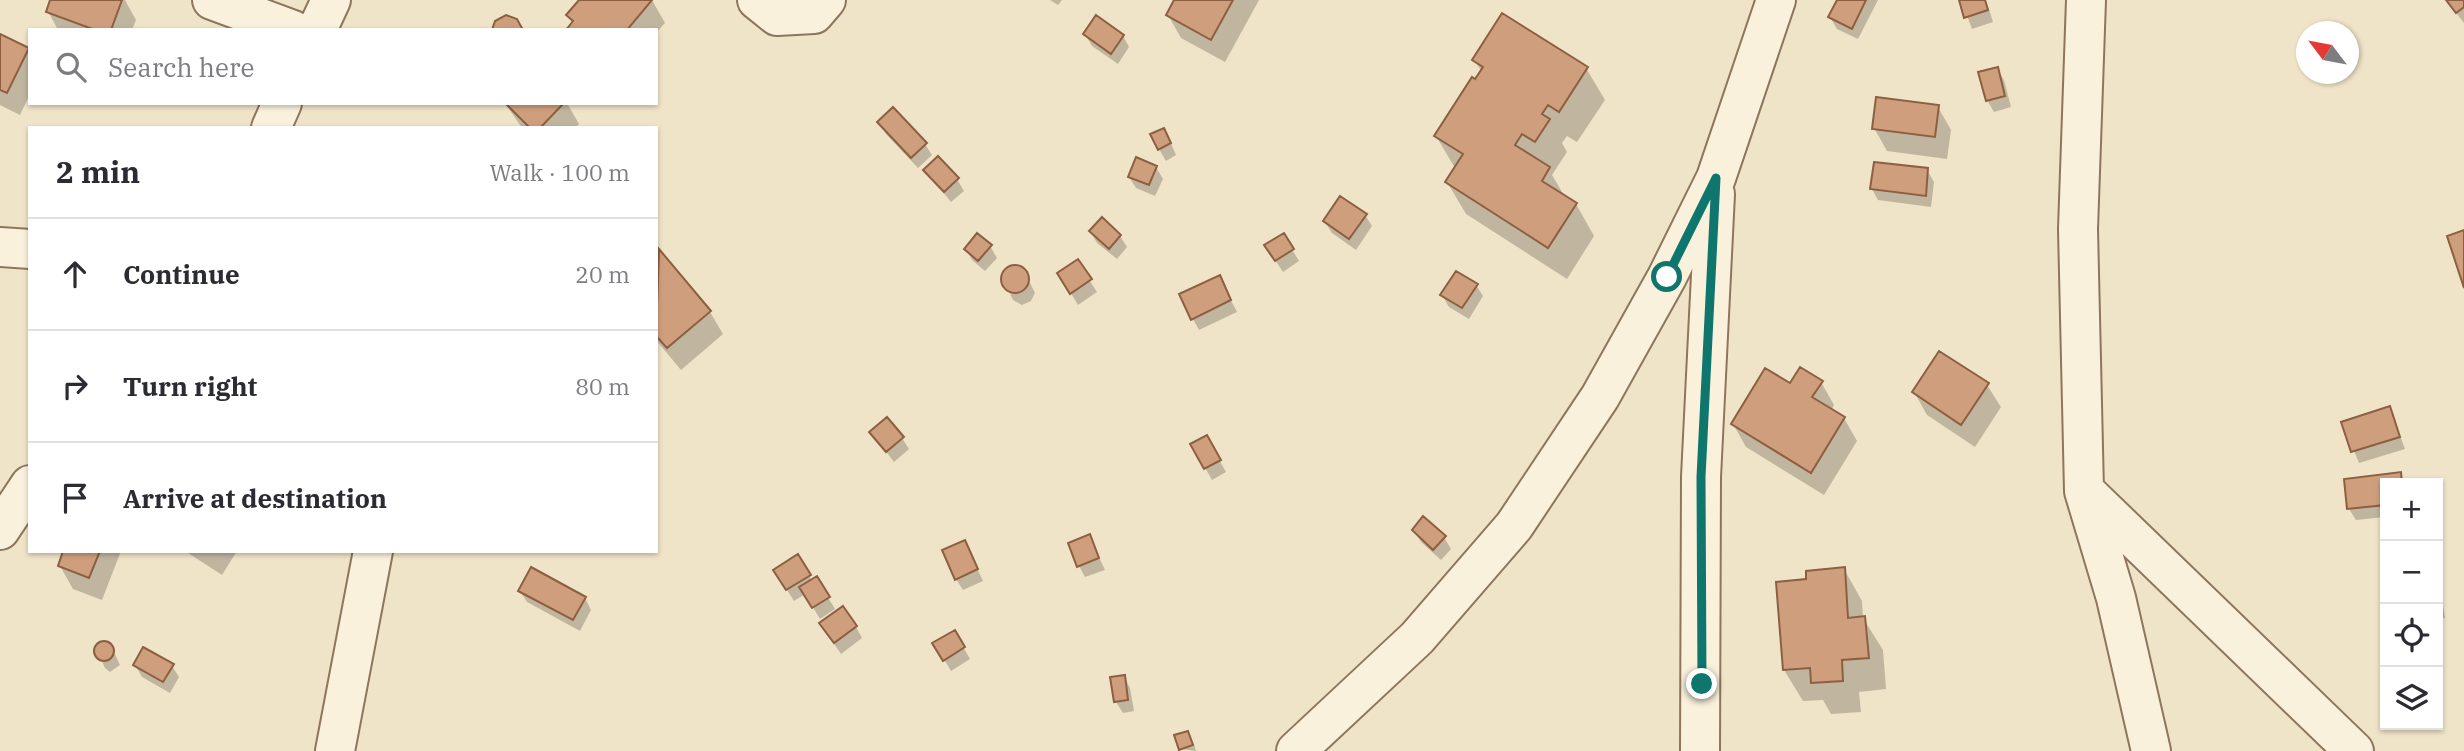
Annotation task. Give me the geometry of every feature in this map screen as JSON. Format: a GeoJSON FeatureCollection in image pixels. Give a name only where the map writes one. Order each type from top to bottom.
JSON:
{"type":"FeatureCollection","features":[{"type":"Feature","properties":{"kind":"street"},"geometry":{"type":"LineString","coordinates":[[212,0],[288,28]]}},
{"type":"Feature","properties":{"kind":"street"},"geometry":{"type":"LineString","coordinates":[[318,28],[331,0]]}},
{"type":"Feature","properties":{"kind":"street"},"geometry":{"type":"LineString","coordinates":[[757,0],[777,16],[814,14],[826,0]]}},
{"type":"Feature","properties":{"kind":"street"},"geometry":{"type":"LineString","coordinates":[[1296,751],[1417,638],[1514,526],[1600,397],[1667,277],[1716,178],[1776,0]]}},
{"type":"Feature","properties":{"kind":"street"},"geometry":{"type":"LineString","coordinates":[[2086,0],[2078,229],[2084,491],[2116,597],[2151,751]]}},
{"type":"Feature","properties":{"kind":"street"},"geometry":{"type":"LineString","coordinates":[[272,126],[281,105]]}},
{"type":"Feature","properties":{"kind":"street"},"geometry":{"type":"LineString","coordinates":[[1700,751],[1701,477],[1716,178]]}},
{"type":"Feature","properties":{"kind":"street"},"geometry":{"type":"LineString","coordinates":[[0,247],[28,249]]}},
{"type":"Feature","properties":{"kind":"street"},"geometry":{"type":"LineString","coordinates":[[0,530],[28,488]]}},
{"type":"Feature","properties":{"kind":"street"},"geometry":{"type":"LineString","coordinates":[[2084,491],[2354,751]]}},
{"type":"Feature","properties":{"kind":"street"},"geometry":{"type":"LineString","coordinates":[[335,751],[373,553]]}},
{"type":"Feature","properties":{"kind":"building"},"geometry":{"type":"Polygon","coordinates":[[[50,0],[122,0],[112,28],[90,28],[46,12],[50,0]]]}},
{"type":"Feature","properties":{"kind":"building"},"geometry":{"type":"Polygon","coordinates":[[[579,0],[652,0],[629,28],[568,28],[573,21],[566,15],[579,0]]]}},
{"type":"Feature","properties":{"kind":"building"},"geometry":{"type":"Polygon","coordinates":[[[1174,0],[1233,0],[1211,40],[1166,15],[1174,0]]]}},
{"type":"Feature","properties":{"kind":"building"},"geometry":{"type":"Polygon","coordinates":[[[1837,0],[1866,0],[1852,29],[1828,17],[1837,0]]]}},
{"type":"Feature","properties":{"kind":"building"},"geometry":{"type":"Polygon","coordinates":[[[1959,0],[1985,0],[1988,10],[1964,18],[1959,0]]]}},
{"type":"Feature","properties":{"kind":"building"},"geometry":{"type":"Polygon","coordinates":[[[2446,0],[2464,0],[2464,7],[2456,13],[2446,0]]]}},
{"type":"Feature","properties":{"kind":"building"},"geometry":{"type":"Polygon","coordinates":[[[1502,13],[1588,67],[1559,112],[1548,105],[1542,114],[1550,119],[1535,142],[1522,134],[1515,145],[1550,167],[1542,181],[1577,203],[1548,248],[1445,182],[1463,154],[1434,136],[1472,77],[1475,79],[1483,67],[1472,60],[1502,13]]]}},
{"type":"Feature","properties":{"kind":"building"},"geometry":{"type":"Polygon","coordinates":[[[506,15],[517,19],[522,28],[493,28],[495,21],[506,15]]]}},
{"type":"Feature","properties":{"kind":"building"},"geometry":{"type":"Polygon","coordinates":[[[1096,15],[1124,35],[1111,54],[1083,34],[1096,15]]]}},
{"type":"Feature","properties":{"kind":"building"},"geometry":{"type":"Polygon","coordinates":[[[0,34],[28,48],[28,50],[7,93],[0,90],[0,34]]]}},
{"type":"Feature","properties":{"kind":"building"},"geometry":{"type":"Polygon","coordinates":[[[1998,67],[2005,96],[1986,101],[1978,72],[1998,67]]]}},
{"type":"Feature","properties":{"kind":"building"},"geometry":{"type":"Polygon","coordinates":[[[1876,97],[1939,105],[1935,137],[1872,129],[1876,97]]]}},
{"type":"Feature","properties":{"kind":"building"},"geometry":{"type":"Polygon","coordinates":[[[507,105],[562,105],[542,126],[528,126],[507,105]]]}},
{"type":"Feature","properties":{"kind":"building"},"geometry":{"type":"Polygon","coordinates":[[[893,107],[927,143],[911,158],[877,122],[893,107]]]}},
{"type":"Feature","properties":{"kind":"building"},"geometry":{"type":"Polygon","coordinates":[[[1164,128],[1171,143],[1158,150],[1150,134],[1164,128]]]}},
{"type":"Feature","properties":{"kind":"building"},"geometry":{"type":"Polygon","coordinates":[[[938,156],[959,178],[944,192],[923,170],[938,156]]]}},
{"type":"Feature","properties":{"kind":"building"},"geometry":{"type":"Polygon","coordinates":[[[1136,157],[1157,166],[1149,185],[1128,177],[1136,157]]]}},
{"type":"Feature","properties":{"kind":"building"},"geometry":{"type":"Polygon","coordinates":[[[1874,162],[1928,168],[1926,196],[1870,189],[1874,162]]]}},
{"type":"Feature","properties":{"kind":"building"},"geometry":{"type":"Polygon","coordinates":[[[1340,196],[1367,214],[1349,239],[1323,221],[1340,196]]]}},
{"type":"Feature","properties":{"kind":"building"},"geometry":{"type":"Polygon","coordinates":[[[1102,217],[1121,235],[1109,249],[1089,231],[1102,217]]]}},
{"type":"Feature","properties":{"kind":"building"},"geometry":{"type":"Polygon","coordinates":[[[2464,230],[2464,288],[2447,236],[2464,230]]]}},
{"type":"Feature","properties":{"kind":"building"},"geometry":{"type":"Polygon","coordinates":[[[977,233],[992,245],[978,261],[964,249],[977,233]]]}},
{"type":"Feature","properties":{"kind":"building"},"geometry":{"type":"Polygon","coordinates":[[[1284,233],[1294,249],[1275,261],[1264,245],[1284,233]]]}},
{"type":"Feature","properties":{"kind":"building"},"geometry":{"type":"Polygon","coordinates":[[[659,249],[711,311],[667,348],[658,338],[659,249]]]}},
{"type":"Feature","properties":{"kind":"building"},"geometry":{"type":"Polygon","coordinates":[[[1078,259],[1092,279],[1070,294],[1057,273],[1078,259]]]}},
{"type":"Feature","properties":{"kind":"building"},"geometry":{"type":"Polygon","coordinates":[[[1015,265],[1025,269],[1029,279],[1025,289],[1015,293],[1005,289],[1001,279],[1005,269],[1015,265]]]}},
{"type":"Feature","properties":{"kind":"building"},"geometry":{"type":"Polygon","coordinates":[[[1456,271],[1478,284],[1462,308],[1440,295],[1456,271]]]}},
{"type":"Feature","properties":{"kind":"building"},"geometry":{"type":"Polygon","coordinates":[[[1220,275],[1231,300],[1191,320],[1179,294],[1220,275]]]}},
{"type":"Feature","properties":{"kind":"building"},"geometry":{"type":"Polygon","coordinates":[[[1939,351],[1989,383],[1961,425],[1912,392],[1939,351]]]}},
{"type":"Feature","properties":{"kind":"building"},"geometry":{"type":"Polygon","coordinates":[[[1800,367],[1823,381],[1812,397],[1845,417],[1811,473],[1731,424],[1765,368],[1790,383],[1800,367]]]}},
{"type":"Feature","properties":{"kind":"building"},"geometry":{"type":"Polygon","coordinates":[[[2390,406],[2400,437],[2351,452],[2341,422],[2390,406]]]}},
{"type":"Feature","properties":{"kind":"building"},"geometry":{"type":"Polygon","coordinates":[[[887,417],[904,437],[886,452],[869,432],[887,417]]]}},
{"type":"Feature","properties":{"kind":"building"},"geometry":{"type":"Polygon","coordinates":[[[1207,435],[1221,460],[1204,469],[1190,444],[1207,435]]]}},
{"type":"Feature","properties":{"kind":"building"},"geometry":{"type":"Polygon","coordinates":[[[2401,472],[2402,478],[2380,478],[2380,506],[2347,509],[2344,479],[2401,472]]]}},
{"type":"Feature","properties":{"kind":"building"},"geometry":{"type":"Polygon","coordinates":[[[1423,516],[1446,536],[1433,550],[1412,530],[1423,516]]]}},
{"type":"Feature","properties":{"kind":"building"},"geometry":{"type":"Polygon","coordinates":[[[1090,534],[1099,558],[1077,567],[1068,543],[1090,534]]]}},
{"type":"Feature","properties":{"kind":"building"},"geometry":{"type":"Polygon","coordinates":[[[965,540],[978,569],[955,580],[942,550],[965,540]]]}},
{"type":"Feature","properties":{"kind":"building"},"geometry":{"type":"Polygon","coordinates":[[[62,553],[99,553],[89,578],[58,566],[62,553]]]}},
{"type":"Feature","properties":{"kind":"building"},"geometry":{"type":"Polygon","coordinates":[[[798,554],[811,575],[786,590],[773,570],[798,554]]]}},
{"type":"Feature","properties":{"kind":"building"},"geometry":{"type":"Polygon","coordinates":[[[531,567],[586,597],[573,620],[518,591],[531,567]]]}},
{"type":"Feature","properties":{"kind":"building"},"geometry":{"type":"Polygon","coordinates":[[[1845,567],[1848,618],[1865,616],[1869,658],[1842,660],[1843,681],[1811,683],[1810,668],[1783,670],[1776,582],[1806,579],[1806,571],[1845,567]]]}},
{"type":"Feature","properties":{"kind":"building"},"geometry":{"type":"Polygon","coordinates":[[[817,576],[830,597],[812,608],[799,587],[817,576]]]}},
{"type":"Feature","properties":{"kind":"building"},"geometry":{"type":"Polygon","coordinates":[[[843,606],[857,626],[834,643],[819,623],[843,606]]]}},
{"type":"Feature","properties":{"kind":"building"},"geometry":{"type":"Polygon","coordinates":[[[955,630],[965,647],[943,661],[932,643],[955,630]]]}},
{"type":"Feature","properties":{"kind":"building"},"geometry":{"type":"Polygon","coordinates":[[[104,641],[111,644],[114,651],[111,658],[104,661],[97,658],[94,651],[97,644],[104,641]]]}},
{"type":"Feature","properties":{"kind":"building"},"geometry":{"type":"Polygon","coordinates":[[[143,647],[174,664],[163,682],[133,665],[143,647]]]}},
{"type":"Feature","properties":{"kind":"building"},"geometry":{"type":"Polygon","coordinates":[[[1125,675],[1128,700],[1114,702],[1110,677],[1125,675]]]}},
{"type":"Feature","properties":{"kind":"building"},"geometry":{"type":"Polygon","coordinates":[[[1188,731],[1193,745],[1179,750],[1174,735],[1188,731]]]}},
{"type":"Feature","properties":{"kind":"route"},"geometry":{"type":"LineString","coordinates":[[1667,277],[1716,178],[1701,477],[1702,684]]}}]}
